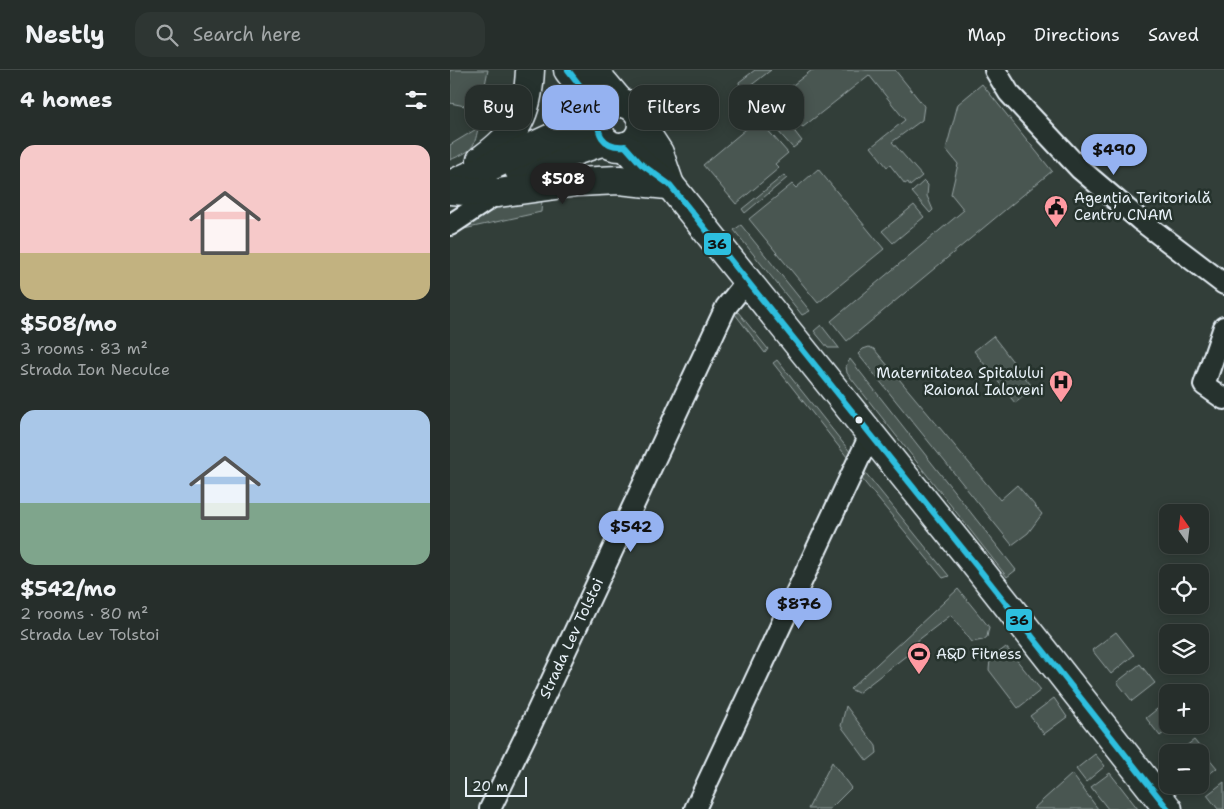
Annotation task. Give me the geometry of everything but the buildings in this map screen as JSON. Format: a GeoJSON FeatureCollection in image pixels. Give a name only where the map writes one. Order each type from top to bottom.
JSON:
{"type":"FeatureCollection","features":[{"type":"Feature","properties":{"kind":"main road"},"geometry":{"type":"LineString","coordinates":[[453,187],[500,146],[513,132],[523,113],[528,94],[530,70]]}},
{"type":"Feature","properties":{"kind":"main road"},"geometry":{"type":"LineString","coordinates":[[568,70],[581,85]]}},
{"type":"Feature","properties":{"kind":"main road"},"geometry":{"type":"LineString","coordinates":[[593,70],[599,85]]}},
{"type":"Feature","properties":{"kind":"main road"},"geometry":{"type":"LineString","coordinates":[[619,127],[659,153],[670,185],[870,436],[979,569],[1168,809]]}},
{"type":"Feature","properties":{"kind":"main road"},"geometry":{"type":"LineString","coordinates":[[453,187],[600,130]]}},
{"type":"Feature","properties":{"kind":"main road"},"geometry":{"type":"LineString","coordinates":[[453,187],[498,193],[569,183],[619,180],[670,185]]}},
{"type":"Feature","properties":{"kind":"street"},"geometry":{"type":"LineString","coordinates":[[995,70],[1009,93],[1080,169],[1140,220],[1224,284]]}},
{"type":"Feature","properties":{"kind":"street"},"geometry":{"type":"LineString","coordinates":[[450,225],[498,193]]}},
{"type":"Feature","properties":{"kind":"street","name":"Strada Lev Tolstoi"},"geometry":{"type":"LineString","coordinates":[[490,809],[726,307],[747,281]]}},
{"type":"Feature","properties":{"kind":"street"},"geometry":{"type":"LineString","coordinates":[[1224,327],[1204,385],[1224,399]]}},
{"type":"Feature","properties":{"kind":"street"},"geometry":{"type":"LineString","coordinates":[[695,809],[870,436]]}},
{"type":"Feature","properties":{"kind":"shaded area"},"geometry":{"type":"Polygon","coordinates":[[[450,70],[488,70],[485,85],[465,85],[465,106],[450,103],[450,70]]]}},
{"type":"Feature","properties":{"kind":"shaded area"},"geometry":{"type":"Polygon","coordinates":[[[755,70],[771,70],[752,85],[740,85],[739,82],[755,70]]]}},
{"type":"Feature","properties":{"kind":"shaded area"},"geometry":{"type":"Polygon","coordinates":[[[812,70],[895,70],[924,106],[922,120],[892,142],[922,176],[910,186],[908,182],[905,184],[890,165],[887,167],[871,147],[905,120],[869,75],[804,126],[804,85],[793,85],[812,70]]]}},
{"type":"Feature","properties":{"kind":"shaded area"},"geometry":{"type":"Polygon","coordinates":[[[982,84],[1052,171],[847,341],[831,321],[964,210],[951,194],[958,164],[946,149],[958,104],[982,84]]]}},
{"type":"Feature","properties":{"kind":"shaded area"},"geometry":{"type":"Polygon","coordinates":[[[478,130],[473,146],[467,152],[450,160],[450,145],[478,130]]]}},
{"type":"Feature","properties":{"kind":"shaded area"},"geometry":{"type":"Polygon","coordinates":[[[745,130],[768,130],[788,153],[775,164],[779,168],[736,204],[703,165],[745,130]]]}},
{"type":"Feature","properties":{"kind":"shaded area"},"geometry":{"type":"Polygon","coordinates":[[[777,130],[794,130],[802,141],[793,148],[777,130]]]}},
{"type":"Feature","properties":{"kind":"shaded area"},"geometry":{"type":"Polygon","coordinates":[[[818,169],[884,249],[818,303],[749,219],[792,184],[796,188],[818,169]]]}},
{"type":"Feature","properties":{"kind":"shaded area"},"geometry":{"type":"Polygon","coordinates":[[[784,175],[787,178],[745,213],[742,209],[784,175]]]}},
{"type":"Feature","properties":{"kind":"shaded area"},"geometry":{"type":"Polygon","coordinates":[[[924,181],[928,185],[927,196],[933,210],[930,213],[912,192],[924,181]]]}},
{"type":"Feature","properties":{"kind":"shaded area"},"geometry":{"type":"Polygon","coordinates":[[[542,200],[541,212],[455,231],[491,206],[542,200]]]}},
{"type":"Feature","properties":{"kind":"shaded area"},"geometry":{"type":"Polygon","coordinates":[[[914,205],[924,217],[893,243],[882,231],[914,205]]]}},
{"type":"Feature","properties":{"kind":"shaded area"},"geometry":{"type":"Polygon","coordinates":[[[741,225],[810,311],[802,315],[734,230],[741,225]]]}},
{"type":"Feature","properties":{"kind":"shaded area"},"geometry":{"type":"Polygon","coordinates":[[[738,312],[768,349],[765,353],[735,314],[738,312]]]}},
{"type":"Feature","properties":{"kind":"shaded area"},"geometry":{"type":"Polygon","coordinates":[[[821,325],[839,348],[828,348],[814,331],[821,325]]]}},
{"type":"Feature","properties":{"kind":"shaded area"},"geometry":{"type":"Polygon","coordinates":[[[993,336],[1034,389],[1015,403],[974,351],[993,336]]]}},
{"type":"Feature","properties":{"kind":"shaded area"},"geometry":{"type":"Polygon","coordinates":[[[869,347],[874,349],[1000,500],[1017,485],[1042,514],[1028,533],[1012,545],[858,354],[863,349],[869,347]]]}},
{"type":"Feature","properties":{"kind":"shaded area"},"geometry":{"type":"Polygon","coordinates":[[[850,359],[1016,570],[1007,577],[847,373],[846,366],[850,359]]]}},
{"type":"Feature","properties":{"kind":"shaded area"},"geometry":{"type":"Polygon","coordinates":[[[777,360],[851,453],[847,457],[773,363],[777,360]]]}},
{"type":"Feature","properties":{"kind":"shaded area"},"geometry":{"type":"Polygon","coordinates":[[[864,471],[949,576],[943,578],[861,478],[864,471]]]}},
{"type":"Feature","properties":{"kind":"shaded area"},"geometry":{"type":"Polygon","coordinates":[[[958,589],[989,627],[987,637],[983,640],[972,642],[951,615],[908,648],[911,652],[858,693],[850,689],[958,589]]]}},
{"type":"Feature","properties":{"kind":"shaded area"},"geometry":{"type":"Polygon","coordinates":[[[1116,632],[1134,655],[1111,674],[1092,650],[1116,632]]]}},
{"type":"Feature","properties":{"kind":"shaded area"},"geometry":{"type":"Polygon","coordinates":[[[1006,647],[1041,690],[1018,708],[989,670],[990,659],[1006,647]]]}},
{"type":"Feature","properties":{"kind":"shaded area"},"geometry":{"type":"Polygon","coordinates":[[[1140,664],[1155,683],[1132,701],[1117,682],[1140,664]]]}},
{"type":"Feature","properties":{"kind":"shaded area"},"geometry":{"type":"Polygon","coordinates":[[[1054,698],[1067,717],[1044,734],[1030,716],[1054,698]]]}},
{"type":"Feature","properties":{"kind":"shaded area"},"geometry":{"type":"Polygon","coordinates":[[[846,706],[876,746],[877,753],[867,761],[841,726],[846,706]]]}},
{"type":"Feature","properties":{"kind":"shaded area"},"geometry":{"type":"Polygon","coordinates":[[[1159,707],[1159,734],[1163,734],[1160,736],[1146,718],[1159,707]]]}},
{"type":"Feature","properties":{"kind":"shaded area"},"geometry":{"type":"Polygon","coordinates":[[[1194,740],[1197,744],[1189,744],[1194,740]]]}},
{"type":"Feature","properties":{"kind":"shaded area"},"geometry":{"type":"Polygon","coordinates":[[[1095,754],[1105,766],[1086,782],[1076,769],[1095,754]]]}},
{"type":"Feature","properties":{"kind":"shaded area"},"geometry":{"type":"Polygon","coordinates":[[[1209,758],[1217,768],[1209,774],[1209,758]]]}},
{"type":"Feature","properties":{"kind":"shaded area"},"geometry":{"type":"Polygon","coordinates":[[[832,762],[851,788],[830,809],[808,809],[832,762]]]}},
{"type":"Feature","properties":{"kind":"shaded area"},"geometry":{"type":"Polygon","coordinates":[[[1110,773],[1138,809],[1108,809],[1091,787],[1110,773]]]}},
{"type":"Feature","properties":{"kind":"shaded area"},"geometry":{"type":"Polygon","coordinates":[[[1072,774],[1098,809],[1033,809],[1072,774]]]}},
{"type":"Feature","properties":{"kind":"shaded area"},"geometry":{"type":"Polygon","coordinates":[[[1224,782],[1224,809],[1218,809],[1207,795],[1224,782]]]}},
{"type":"Feature","properties":{"kind":"transit line","name":"36"},"geometry":{"type":"LineString","coordinates":[[568,70],[601,113],[599,127],[602,138],[611,144],[625,146],[641,164],[670,185],[979,569],[1168,809]]}},
{"type":"Feature","properties":{"kind":"place","name":"Agenția Teritorială Centru CNAM"},"geometry":{"type":"Point","coordinates":[1056,228]}},
{"type":"Feature","properties":{"kind":"place","name":"Maternitatea Spitalului Raional Ialoveni"},"geometry":{"type":"Point","coordinates":[1061,403]}},
{"type":"Feature","properties":{"kind":"place","name":"A&D Fitness"},"geometry":{"type":"Point","coordinates":[919,675]}}]}
